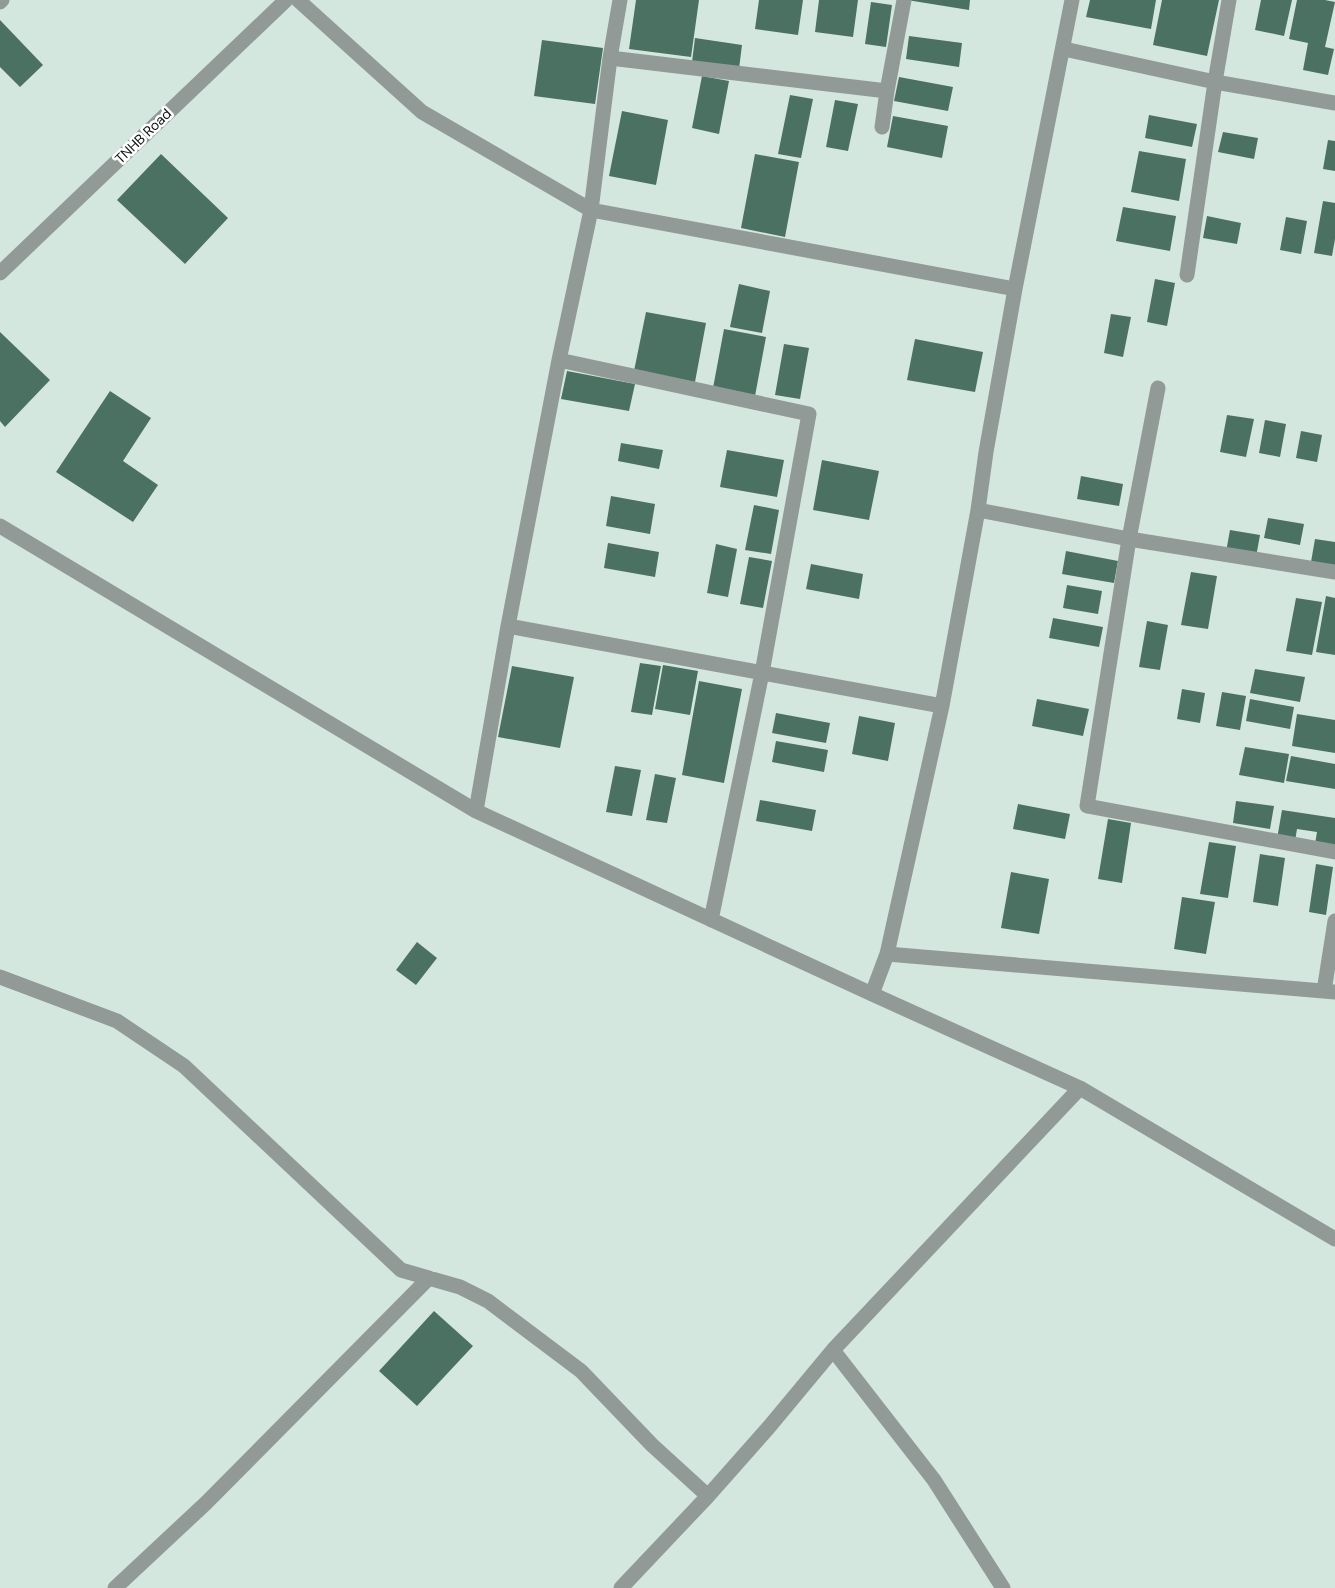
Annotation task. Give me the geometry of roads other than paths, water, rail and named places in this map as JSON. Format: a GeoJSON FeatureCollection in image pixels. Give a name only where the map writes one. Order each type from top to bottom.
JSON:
{"type":"FeatureCollection","features":[{"type":"Feature","properties":{"kind":"street","name":"TNHB Road"},"geometry":{"type":"LineString","coordinates":[[0,273],[286,0]]}},
{"type":"Feature","properties":{"kind":"street"},"geometry":{"type":"LineString","coordinates":[[298,0],[422,112],[591,210],[1015,289]]}},
{"type":"Feature","properties":{"kind":"street"},"geometry":{"type":"LineString","coordinates":[[476,811],[508,626],[559,360],[591,210],[610,58],[620,0]]}},
{"type":"Feature","properties":{"kind":"street"},"geometry":{"type":"LineString","coordinates":[[882,127],[904,0]]}},
{"type":"Feature","properties":{"kind":"street"},"geometry":{"type":"LineString","coordinates":[[872,994],[887,954],[942,706],[978,510],[986,452],[1015,289],[1064,49],[1072,0]]}},
{"type":"Feature","properties":{"kind":"street"},"geometry":{"type":"LineString","coordinates":[[1187,275],[1229,0]]}},
{"type":"Feature","properties":{"kind":"street"},"geometry":{"type":"LineString","coordinates":[[1064,49],[1215,82],[1335,103]]}},
{"type":"Feature","properties":{"kind":"street"},"geometry":{"type":"LineString","coordinates":[[610,58],[887,91]]}},
{"type":"Feature","properties":{"kind":"street"},"geometry":{"type":"LineString","coordinates":[[559,360],[809,414],[762,673],[711,920]]}},
{"type":"Feature","properties":{"kind":"street"},"geometry":{"type":"LineString","coordinates":[[1158,388],[1130,539],[1087,806],[1335,852]]}},
{"type":"Feature","properties":{"kind":"street"},"geometry":{"type":"LineString","coordinates":[[978,510],[1130,539],[1335,572]]}},
{"type":"Feature","properties":{"kind":"street"},"geometry":{"type":"LineString","coordinates":[[0,526],[476,811],[1080,1088],[1335,1239]]}},
{"type":"Feature","properties":{"kind":"street"},"geometry":{"type":"LineString","coordinates":[[508,626],[942,706]]}},
{"type":"Feature","properties":{"kind":"street"},"geometry":{"type":"LineString","coordinates":[[887,954],[1330,992],[1335,921]]}},
{"type":"Feature","properties":{"kind":"street"},"geometry":{"type":"LineString","coordinates":[[0,977],[116,1020],[184,1066],[401,1270],[460,1287],[488,1301],[581,1371],[652,1445],[708,1496]]}},
{"type":"Feature","properties":{"kind":"street"},"geometry":{"type":"LineString","coordinates":[[621,1588],[770,1427],[833,1350],[1080,1088]]}},
{"type":"Feature","properties":{"kind":"street"},"geometry":{"type":"LineString","coordinates":[[115,1588],[206,1503],[429,1278]]}},
{"type":"Feature","properties":{"kind":"street"},"geometry":{"type":"LineString","coordinates":[[833,1350],[934,1480],[1003,1588]]}}]}
